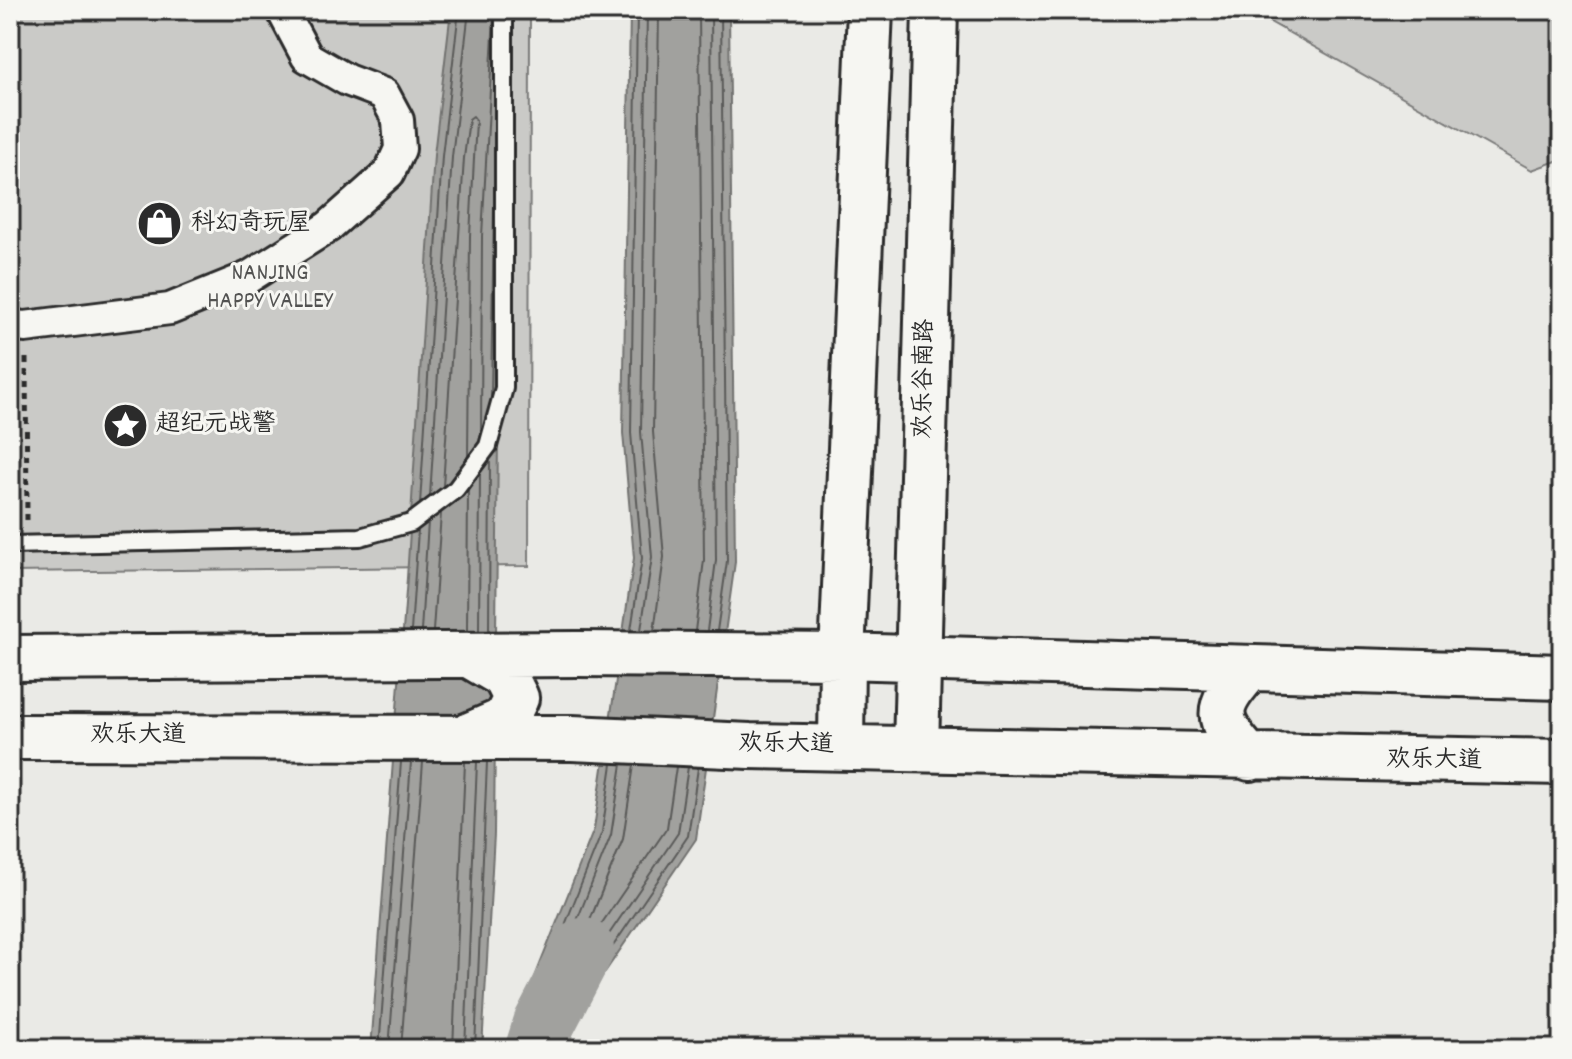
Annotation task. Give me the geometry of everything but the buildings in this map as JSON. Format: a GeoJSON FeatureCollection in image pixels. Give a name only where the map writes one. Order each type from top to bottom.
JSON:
{"type":"FeatureCollection","features":[{"type":"Feature","properties":{"kind":"main road"},"geometry":{"type":"LineString","coordinates":[[841,746],[842,656],[870,10]]}},
{"type":"Feature","properties":{"kind":"main road","name":"欢乐谷南路"},"geometry":{"type":"LineString","coordinates":[[916,749],[935,10]]}},
{"type":"Feature","properties":{"kind":"main road"},"geometry":{"type":"LineString","coordinates":[[10,658],[578,654],[842,656],[1562,677]]}},
{"type":"Feature","properties":{"kind":"main road"},"geometry":{"type":"LineString","coordinates":[[463,738],[505,720],[516,698],[505,676],[469,655]]}},
{"type":"Feature","properties":{"kind":"main road"},"geometry":{"type":"LineString","coordinates":[[1249,669],[1226,694],[1222,717],[1228,734],[1250,758]]}},
{"type":"Feature","properties":{"kind":"main road","name":"欢乐大道"},"geometry":{"type":"LineString","coordinates":[[10,737],[572,738],[750,746],[1562,762]]}},
{"type":"Feature","properties":{"kind":"street"},"geometry":{"type":"LineString","coordinates":[[18,326],[170,309],[249,277],[328,227],[389,173],[400,149],[398,120],[384,94],[347,80],[307,57],[282,10]]}},
{"type":"Feature","properties":{"kind":"lane"},"geometry":{"type":"LineString","coordinates":[[18,545],[360,537],[411,523],[456,489],[488,446],[504,388],[504,10]]}},
{"type":"Feature","properties":{"kind":"path"},"geometry":{"type":"LineString","coordinates":[[18,326],[18,545]]}},
{"type":"Feature","properties":{"kind":"green space","name":"NANJING HAPPY VALLEY"},"geometry":{"type":"Polygon","coordinates":[[[10,10],[530,10],[529,566],[10,572],[10,10]]]}},
{"type":"Feature","properties":{"kind":"green space"},"geometry":{"type":"Polygon","coordinates":[[[1249,10],[1562,10],[1562,159],[1532,170],[1249,10]]]}},
{"type":"Feature","properties":{"kind":"water"},"geometry":{"type":"Polygon","coordinates":[[[451,10],[512,10],[500,237],[494,834],[482,1049],[371,1049],[407,578],[434,155],[451,10]]]}},
{"type":"Feature","properties":{"kind":"water"},"geometry":{"type":"Polygon","coordinates":[[[630,10],[729,10],[735,562],[696,839],[566,1029],[519,1017],[594,829],[634,558],[623,433],[630,10]]]}},
{"type":"Feature","properties":{"kind":"waterway"},"geometry":{"type":"LineString","coordinates":[[536,1049],[544,1024],[583,949]]}},
{"type":"Feature","properties":{"kind":"place","name":"科幻奇玩屋"},"geometry":{"type":"Point","coordinates":[160,224]}},
{"type":"Feature","properties":{"kind":"place","name":"超纪元战警"},"geometry":{"type":"Point","coordinates":[125,425]}}]}
